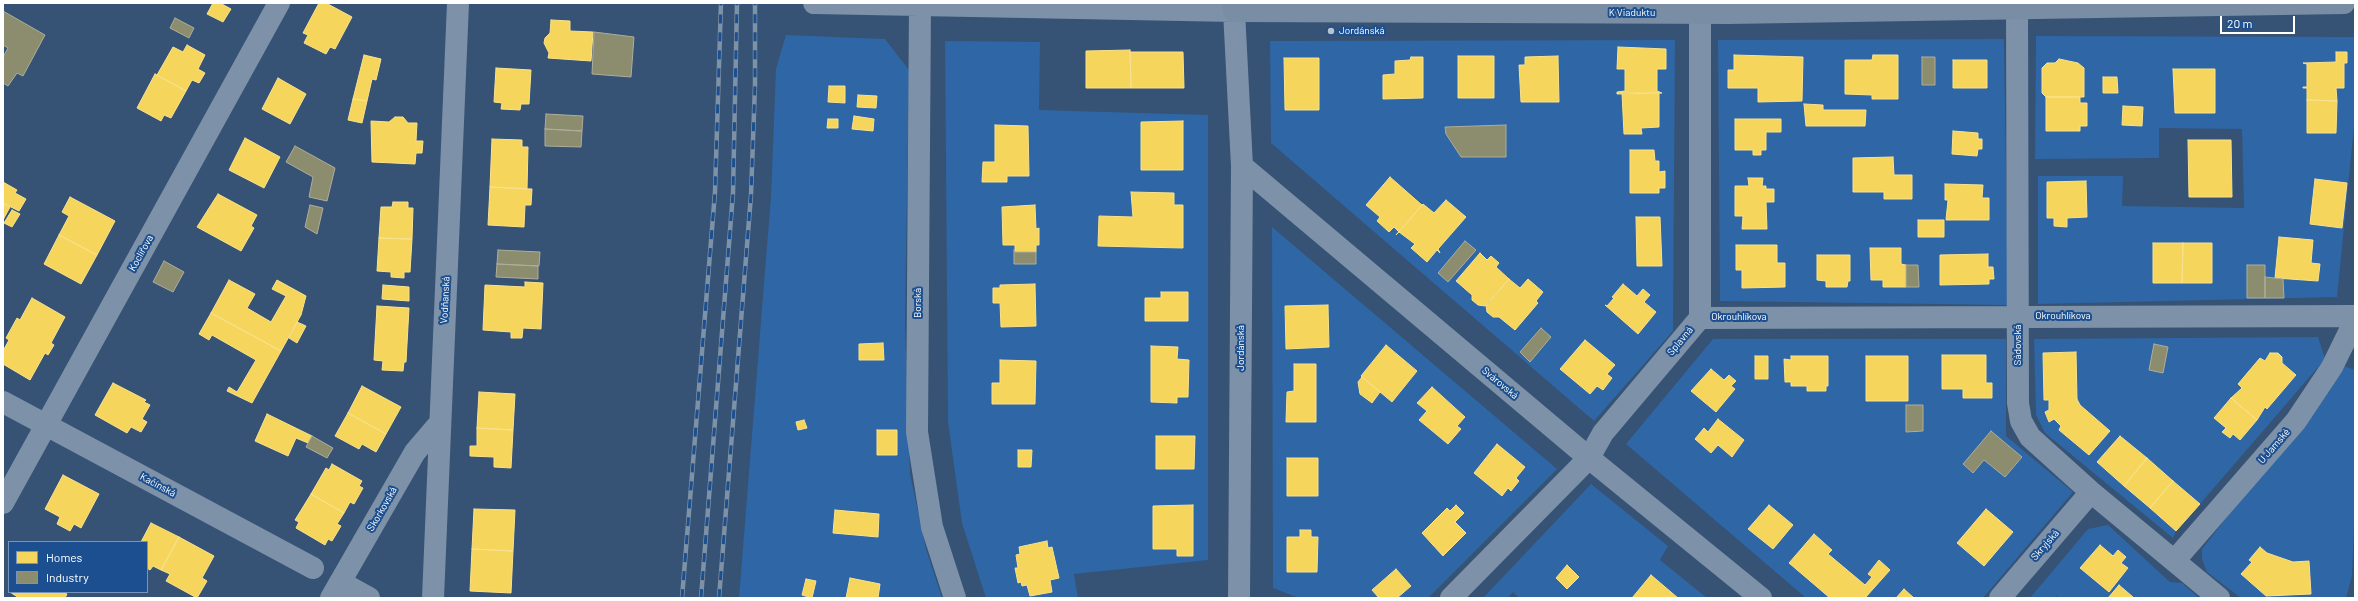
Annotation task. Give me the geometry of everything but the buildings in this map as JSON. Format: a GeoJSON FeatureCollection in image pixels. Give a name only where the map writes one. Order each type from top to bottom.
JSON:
{"type":"FeatureCollection","features":[{"type":"Feature","properties":{"kind":"street","name":"Koclířova"},"geometry":{"type":"LineString","coordinates":[[3,503],[279,3]]}},
{"type":"Feature","properties":{"kind":"street","name":"Vodňanská"},"geometry":{"type":"LineString","coordinates":[[432,598],[458,3]]}},
{"type":"Feature","properties":{"kind":"street","name":"K Viaduktu"},"geometry":{"type":"LineString","coordinates":[[814,3],[1234,7],[1700,8],[2344,3]]}},
{"type":"Feature","properties":{"kind":"street","name":"Borská"},"geometry":{"type":"LineString","coordinates":[[920,5],[917,432],[932,527],[955,598]]}},
{"type":"Feature","properties":{"kind":"street","name":"Sádovská"},"geometry":{"type":"LineString","coordinates":[[2017,6],[2018,402],[2021,421],[2030,437],[2091,492],[2175,560],[2219,598]]}},
{"type":"Feature","properties":{"kind":"street","name":"Jordánská"},"geometry":{"type":"LineString","coordinates":[[1234,7],[1242,166],[1239,598]]}},
{"type":"Feature","properties":{"kind":"street","name":"Splavná"},"geometry":{"type":"LineString","coordinates":[[1451,598],[1589,458],[1603,433],[1700,318],[1700,8]]}},
{"type":"Feature","properties":{"kind":"street","name":"Svárovská"},"geometry":{"type":"LineString","coordinates":[[1242,166],[1589,458],[1761,598]]}},
{"type":"Feature","properties":{"kind":"street","name":"Okrouhlíkova"},"geometry":{"type":"LineString","coordinates":[[1700,318],[2355,316]]}},
{"type":"Feature","properties":{"kind":"street","name":"U Jamské"},"geometry":{"type":"LineString","coordinates":[[2175,560],[2296,421],[2332,367],[2355,320]]}},
{"type":"Feature","properties":{"kind":"street","name":"Kačínská"},"geometry":{"type":"LineString","coordinates":[[3,402],[313,568]]}},
{"type":"Feature","properties":{"kind":"street","name":"Skorkovská"},"geometry":{"type":"LineString","coordinates":[[336,590],[414,452],[439,424]]}},
{"type":"Feature","properties":{"kind":"street","name":"Skryjská"},"geometry":{"type":"LineString","coordinates":[[2000,598],[2091,492]]}},
{"type":"Feature","properties":{"kind":"street"},"geometry":{"type":"LineString","coordinates":[[336,590],[369,598]]}},
{"type":"Feature","properties":{"kind":"shaded area"},"geometry":{"type":"Polygon","coordinates":[[[786,35],[885,39],[909,70],[905,322],[910,474],[926,549],[942,598],[878,598],[880,584],[850,578],[846,598],[812,598],[739,598],[771,196],[776,69],[786,35]],[[829,86],[828,102],[844,103],[845,87],[829,86]],[[858,95],[857,107],[876,108],[877,97],[858,95]],[[854,116],[852,128],[873,131],[874,119],[854,116]],[[883,343],[859,344],[859,360],[883,360],[883,343]],[[835,510],[878,536],[879,514],[835,510]],[[806,579],[802,595],[812,598],[816,582],[806,579]]]}},
{"type":"Feature","properties":{"kind":"shaded area"},"geometry":{"type":"Polygon","coordinates":[[[2036,36],[2355,37],[2355,116],[2337,297],[2038,304],[2038,176],[2123,176],[2122,206],[2244,208],[2242,129],[2159,128],[2159,158],[2035,159],[2036,36]],[[2336,52],[2336,62],[2303,63],[2307,64],[2307,87],[2303,87],[2307,88],[2307,133],[2336,133],[2336,88],[2344,88],[2344,63],[2347,63],[2347,52],[2336,52]],[[2059,59],[2055,63],[2047,63],[2042,68],[2046,97],[2046,131],[2080,130],[2080,126],[2087,126],[2087,103],[2080,103],[2084,68],[2078,63],[2059,59]],[[2173,69],[2175,113],[2215,113],[2215,69],[2173,69]],[[2103,77],[2103,93],[2118,93],[2117,77],[2103,77]],[[2315,179],[2310,224],[2342,228],[2347,183],[2315,179]],[[2047,182],[2047,217],[2054,218],[2054,226],[2067,227],[2067,218],[2086,217],[2086,182],[2047,182]],[[2279,237],[2275,278],[2265,277],[2265,265],[2247,265],[2247,298],[2284,298],[2283,279],[2318,281],[2320,264],[2311,263],[2313,240],[2279,237]]]}},
{"type":"Feature","properties":{"kind":"shaded area"},"geometry":{"type":"Polygon","coordinates":[[[2004,39],[2008,305],[1720,301],[1718,40],[2004,39]],[[1735,55],[1734,70],[1728,70],[1729,88],[1758,88],[1759,102],[1802,101],[1802,58],[1735,55]],[[1873,55],[1872,60],[1845,60],[1845,94],[1872,95],[1872,99],[1898,99],[1898,55],[1873,55]],[[1922,57],[1922,85],[1935,85],[1935,57],[1922,57]],[[1953,60],[1953,88],[1987,88],[1987,60],[1953,60]],[[1804,104],[1804,110],[1865,126],[1865,110],[1823,110],[1823,105],[1804,104]],[[1735,119],[1735,150],[1753,150],[1753,155],[1761,155],[1761,150],[1766,150],[1766,132],[1781,132],[1781,119],[1735,119]],[[1953,131],[1952,154],[1977,156],[1978,149],[1982,148],[1982,139],[1978,139],[1978,133],[1953,131]],[[1893,157],[1853,158],[1853,192],[1884,192],[1884,199],[1912,199],[1912,175],[1894,175],[1893,157]],[[1748,178],[1749,186],[1735,186],[1735,216],[1743,216],[1742,229],[1767,229],[1766,202],[1774,202],[1774,189],[1766,189],[1766,186],[1762,186],[1763,178],[1748,178]],[[1946,185],[1947,219],[1951,221],[1989,220],[1989,198],[1982,198],[1982,185],[1946,185]],[[1919,220],[1918,237],[1944,236],[1944,220],[1919,220]],[[1871,248],[1871,280],[1883,280],[1884,287],[1919,287],[1918,265],[1901,264],[1901,248],[1871,248]],[[1988,254],[1940,255],[1940,285],[1988,284],[1989,279],[1994,278],[1993,267],[1988,267],[1988,254]],[[1817,255],[1817,280],[1826,281],[1826,287],[1847,287],[1848,281],[1850,280],[1849,255],[1817,255]]]}},
{"type":"Feature","properties":{"kind":"shaded area"},"geometry":{"type":"Polygon","coordinates":[[[1675,40],[1673,331],[1594,421],[1271,143],[1270,41],[1675,40]],[[1618,47],[1617,68],[1625,69],[1625,91],[1617,93],[1622,93],[1624,134],[1641,134],[1641,128],[1659,127],[1659,93],[1662,91],[1657,91],[1657,69],[1666,49],[1618,47]],[[1458,56],[1458,98],[1494,98],[1494,56],[1458,56]],[[1558,56],[1525,57],[1525,65],[1519,66],[1521,102],[1559,102],[1558,56]],[[1411,57],[1410,60],[1395,61],[1395,74],[1383,75],[1383,99],[1423,98],[1423,57],[1411,57]],[[1284,58],[1285,110],[1319,110],[1319,58],[1284,58]],[[1505,125],[1445,127],[1446,134],[1461,157],[1506,157],[1505,125]],[[1630,150],[1630,193],[1659,193],[1659,188],[1665,188],[1665,172],[1659,172],[1659,161],[1655,161],[1654,150],[1630,150]],[[1390,177],[1380,217],[1377,222],[1389,232],[1394,227],[1415,244],[1411,249],[1427,262],[1437,250],[1441,252],[1438,249],[1465,217],[1446,200],[1434,213],[1390,177]],[[1636,217],[1637,266],[1662,266],[1660,217],[1636,217]],[[1465,241],[1448,281],[1475,250],[1465,241]],[[1480,253],[1469,293],[1472,300],[1478,305],[1486,306],[1487,312],[1493,317],[1499,317],[1515,330],[1537,302],[1496,267],[1499,263],[1492,256],[1487,260],[1480,253]],[[1623,284],[1607,306],[1605,306],[1638,334],[1656,312],[1644,302],[1650,294],[1643,289],[1637,296],[1623,284]],[[1540,328],[1520,352],[1530,361],[1550,337],[1540,328]],[[1615,365],[1561,369],[1590,394],[1597,386],[1603,390],[1612,378],[1607,374],[1615,365]]]}},
{"type":"Feature","properties":{"kind":"shaded area"},"geometry":{"type":"Polygon","coordinates":[[[945,41],[1040,42],[1039,110],[1208,115],[1208,560],[1074,574],[1078,598],[986,598],[962,523],[948,422],[945,41]],[[1183,121],[1141,122],[1141,170],[1183,170],[1183,121]],[[995,126],[995,162],[983,162],[982,182],[1006,182],[1007,176],[1029,176],[1028,126],[995,126]],[[1131,193],[1133,217],[1099,216],[1098,246],[1183,248],[1183,206],[1174,205],[1174,193],[1131,193]],[[1035,206],[1002,207],[1003,245],[1015,245],[1014,264],[1036,264],[1036,245],[1039,244],[1039,229],[1036,229],[1035,206]],[[1035,284],[1000,285],[1001,327],[1036,326],[1035,284]],[[1161,292],[1161,298],[1145,298],[1145,321],[1188,321],[1188,292],[1161,292]],[[1152,346],[1151,402],[1176,403],[1177,397],[1188,397],[1189,360],[1177,359],[1178,348],[1152,346]],[[1000,360],[1000,383],[992,383],[992,404],[1035,404],[1036,361],[1000,360]],[[1156,436],[1156,469],[1194,469],[1194,436],[1156,436]],[[1018,450],[1018,467],[1031,467],[1032,450],[1018,450]],[[1193,505],[1153,506],[1153,549],[1177,549],[1177,556],[1193,556],[1193,505]],[[1047,541],[1016,555],[1018,568],[1015,569],[1018,583],[1021,582],[1022,586],[1027,585],[1030,596],[1052,592],[1050,580],[1059,578],[1052,547],[1048,548],[1047,541]]]}},
{"type":"Feature","properties":{"kind":"shaded area"},"geometry":{"type":"Polygon","coordinates":[[[1272,227],[1557,469],[1428,598],[1397,598],[1411,585],[1396,569],[1372,590],[1379,598],[1299,598],[1273,588],[1272,227]],[[1328,305],[1285,306],[1286,349],[1329,347],[1328,305]],[[1386,345],[1361,376],[1362,377],[1358,382],[1360,394],[1371,403],[1380,392],[1392,402],[1417,371],[1386,345]],[[1294,364],[1294,391],[1287,392],[1286,422],[1316,422],[1294,364]],[[1432,387],[1417,403],[1427,411],[1419,420],[1448,444],[1461,430],[1457,426],[1465,417],[1432,387]],[[1497,444],[1474,473],[1502,495],[1508,488],[1511,491],[1519,481],[1516,478],[1525,467],[1497,444]],[[1287,458],[1287,495],[1318,496],[1318,458],[1287,458]],[[1457,505],[1450,511],[1446,508],[1423,533],[1444,556],[1466,533],[1455,522],[1464,513],[1457,505]],[[1300,530],[1300,537],[1287,537],[1287,571],[1317,572],[1318,537],[1311,537],[1311,530],[1300,530]]]}},
{"type":"Feature","properties":{"kind":"shaded area"},"geometry":{"type":"Polygon","coordinates":[[[2318,337],[2325,359],[2200,504],[2120,436],[2097,462],[2176,531],[2173,538],[2045,433],[2036,415],[2034,339],[2318,337]],[[2155,344],[2149,370],[2163,373],[2168,347],[2155,344]],[[2076,352],[2043,353],[2044,399],[2049,400],[2049,410],[2045,413],[2049,421],[2054,419],[2061,426],[2059,430],[2089,455],[2110,431],[2080,405],[2077,399],[2076,352]],[[2270,353],[2265,361],[2260,358],[2238,384],[2242,388],[2214,418],[2226,428],[2223,432],[2230,438],[2233,434],[2240,440],[2257,420],[2256,417],[2265,407],[2267,409],[2296,375],[2282,363],[2282,357],[2278,353],[2270,353]]]}},
{"type":"Feature","properties":{"kind":"shaded area"},"geometry":{"type":"Polygon","coordinates":[[[1713,339],[2006,339],[2006,436],[2073,492],[1983,598],[1914,598],[1904,589],[1896,598],[1865,598],[1879,561],[1868,574],[1872,577],[1865,585],[1828,554],[1832,550],[1814,534],[1789,563],[1830,598],[1806,598],[1626,444],[1713,339]],[[1942,355],[1942,389],[1963,389],[1963,398],[1992,398],[1992,383],[1986,383],[1986,355],[1942,355]],[[1755,356],[1755,378],[1768,379],[1768,356],[1755,356]],[[1792,356],[1791,360],[1784,360],[1785,382],[1807,386],[1807,391],[1826,386],[1828,356],[1792,356]],[[1866,356],[1866,401],[1908,401],[1907,356],[1866,356]],[[1711,369],[1691,391],[1716,412],[1735,389],[1731,386],[1736,381],[1729,375],[1724,380],[1711,369]],[[1923,405],[1906,431],[1923,431],[1923,405]],[[1719,419],[1709,432],[1704,428],[1695,439],[1711,453],[1718,445],[1732,457],[1744,440],[1719,419]],[[1991,431],[1963,464],[1973,473],[1984,460],[2005,477],[2022,457],[1991,431]],[[1769,505],[1749,529],[1773,549],[1793,525],[1769,505]],[[1986,509],[1958,543],[1984,566],[2013,532],[1986,509]]]}},
{"type":"Feature","properties":{"kind":"shaded area"},"geometry":{"type":"Polygon","coordinates":[[[2344,366],[2355,370],[2355,498],[2352,576],[2346,598],[2241,598],[2207,572],[2202,559],[2202,549],[2344,366]],[[2260,547],[2252,562],[2242,575],[2266,596],[2311,594],[2309,561],[2293,562],[2267,553],[2260,547]]]}},
{"type":"Feature","properties":{"kind":"shaded area"},"geometry":{"type":"Polygon","coordinates":[[[1591,484],[1668,546],[1660,560],[1707,598],[1678,598],[1651,575],[1632,598],[1519,598],[1513,592],[1508,598],[1483,598],[1591,484]],[[1567,566],[1556,578],[1567,589],[1579,577],[1567,566]]]}},
{"type":"Feature","properties":{"kind":"shaded area"},"geometry":{"type":"Polygon","coordinates":[[[2108,525],[2170,582],[2182,583],[2199,598],[2134,598],[2119,585],[2108,598],[2059,598],[2057,596],[2054,598],[2030,598],[2088,529],[2108,525]],[[2100,545],[2081,568],[2108,592],[2128,569],[2121,563],[2126,557],[2118,550],[2113,556],[2100,545]]]}},
{"type":"Feature","properties":{"kind":"railway"},"geometry":{"type":"LineString","coordinates":[[682,598],[715,192],[721,3]]}},
{"type":"Feature","properties":{"kind":"railway"},"geometry":{"type":"LineString","coordinates":[[701,598],[733,193],[737,3]]}},
{"type":"Feature","properties":{"kind":"railway"},"geometry":{"type":"LineString","coordinates":[[719,598],[751,195],[755,85],[755,3]]}},
{"type":"Feature","properties":{"kind":"place","name":"Jordánská"},"geometry":{"type":"Point","coordinates":[1331,31]}}]}
